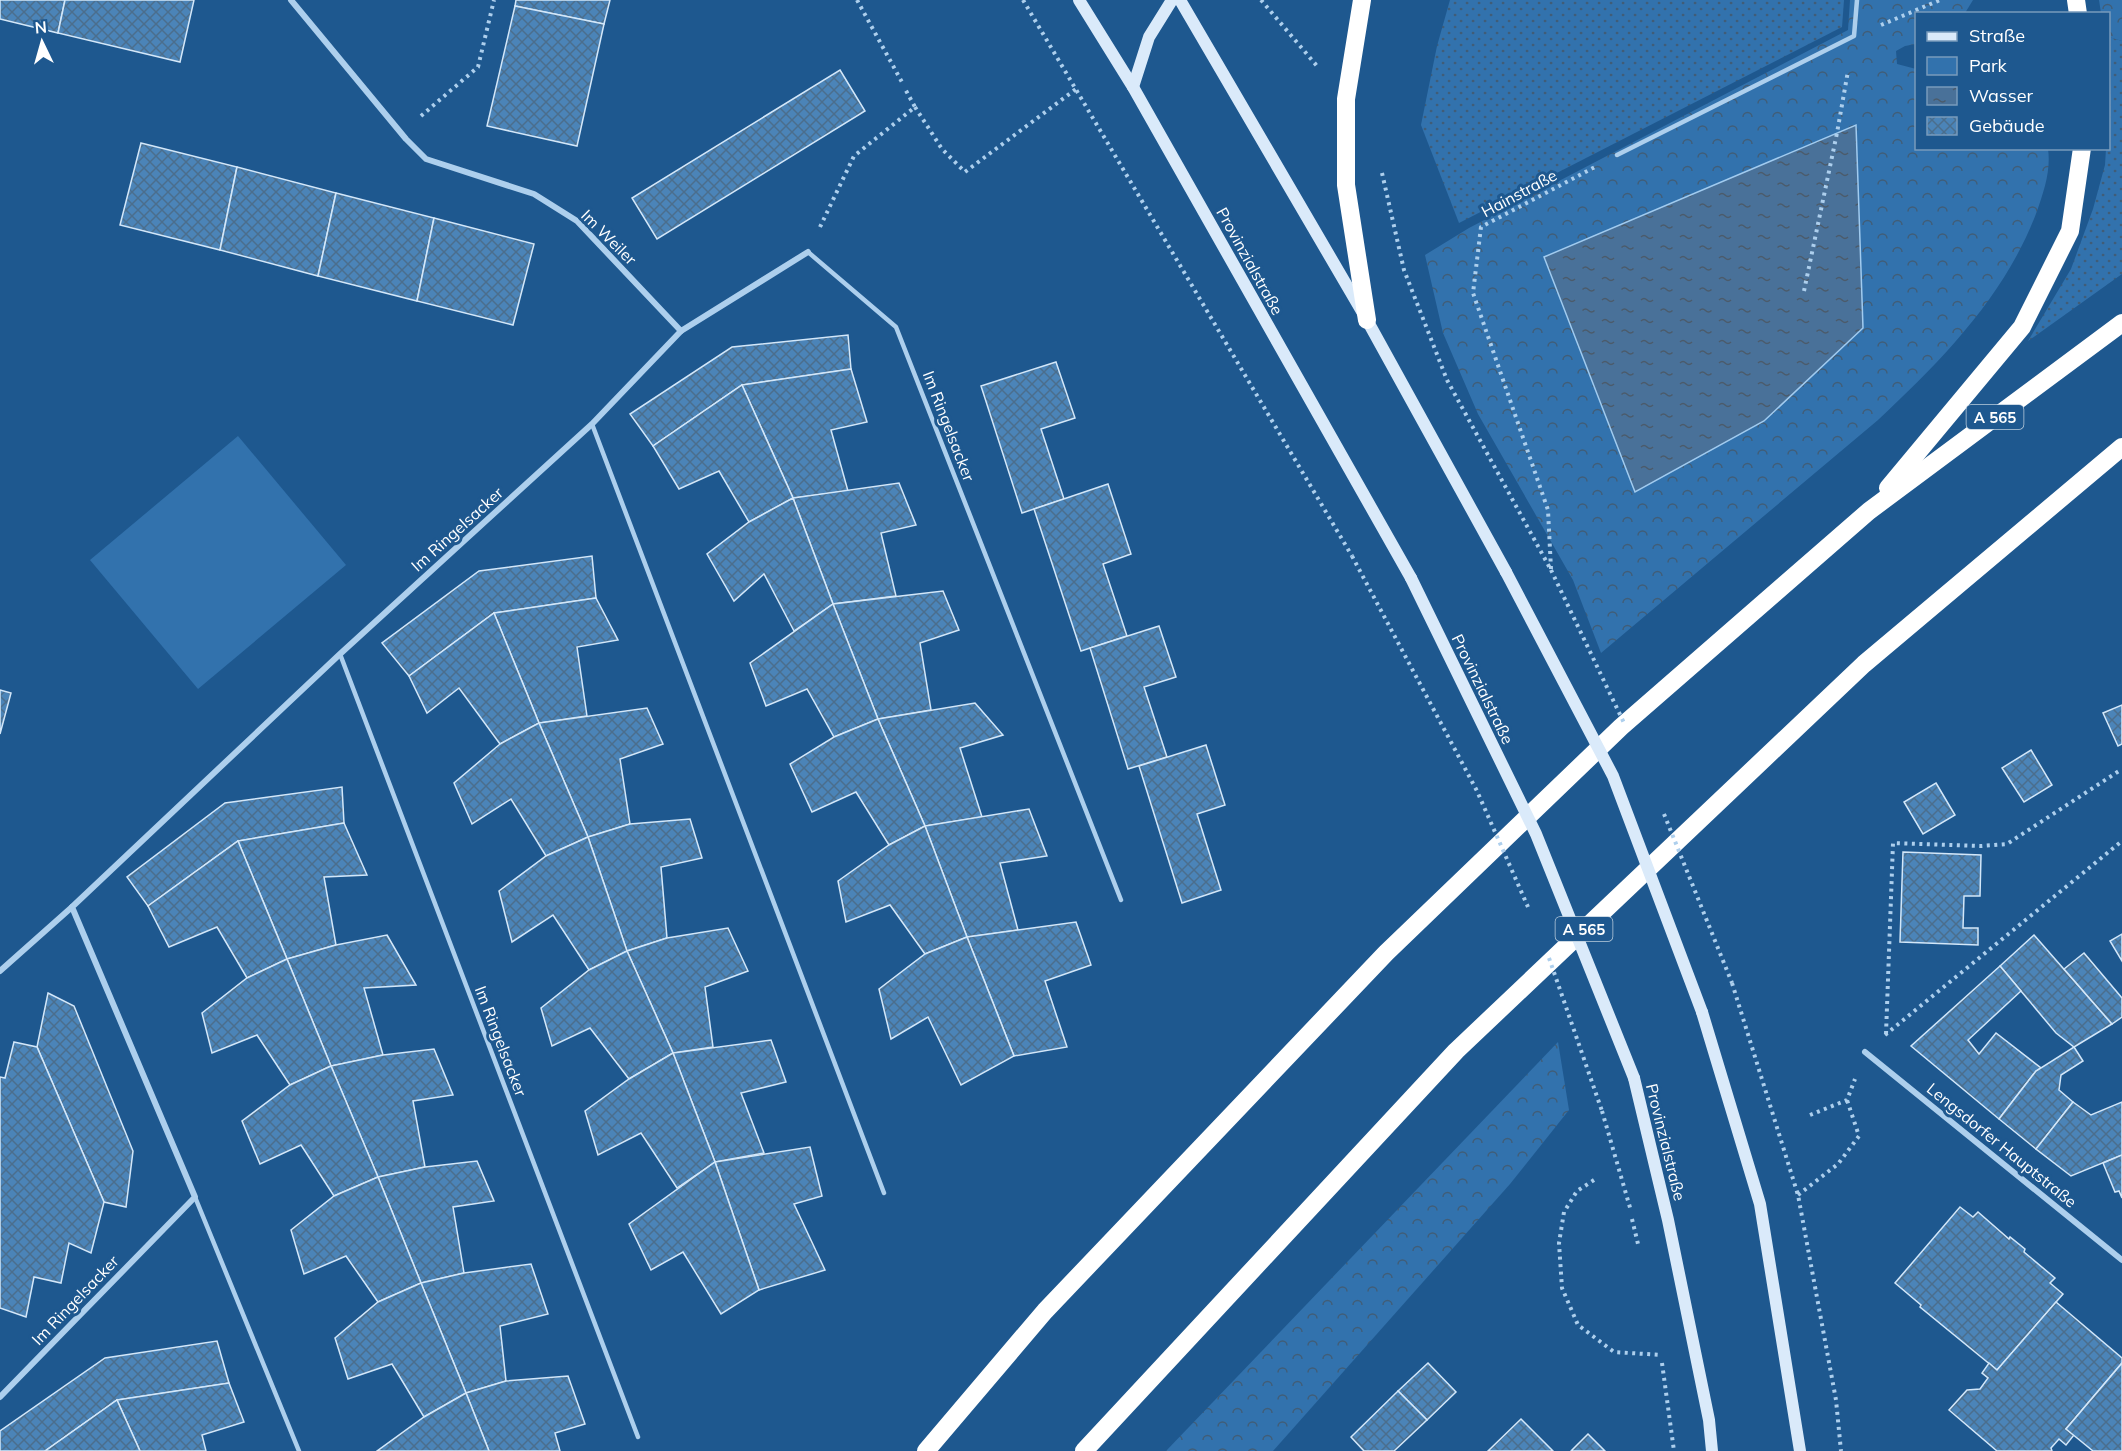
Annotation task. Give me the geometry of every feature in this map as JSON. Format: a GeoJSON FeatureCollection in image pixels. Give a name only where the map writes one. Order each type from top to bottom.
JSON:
{"type":"FeatureCollection","features":[{"type":"Feature","properties":{"kind":"highway"},"geometry":{"type":"LineString","coordinates":[[1362,0],[1346,99],[1346,185],[1367,320]]}},
{"type":"Feature","properties":{"kind":"highway"},"geometry":{"type":"LineString","coordinates":[[1869,511],[2022,327],[2070,231],[2082,150]]}},
{"type":"Feature","properties":{"kind":"highway","name":"A 565"},"geometry":{"type":"LineString","coordinates":[[926,1451],[1045,1311],[1386,953],[1621,727],[1869,511],[2122,323]]}},
{"type":"Feature","properties":{"kind":"highway","name":"A 565"},"geometry":{"type":"LineString","coordinates":[[1084,1451],[1456,1052],[1864,664],[2122,447]]}},
{"type":"Feature","properties":{"kind":"main road","name":"Provinzialstraße"},"geometry":{"type":"LineString","coordinates":[[1079,0],[1133,87],[1411,578],[1536,834],[1634,1078],[1668,1220],[1709,1420],[1712,1451]]}},
{"type":"Feature","properties":{"kind":"main road"},"geometry":{"type":"LineString","coordinates":[[1133,87],[1149,37],[1172,0]]}},
{"type":"Feature","properties":{"kind":"main road"},"geometry":{"type":"LineString","coordinates":[[1180,0],[1367,320],[1506,572],[1613,776],[1702,1012],[1760,1204],[1800,1451]]}},
{"type":"Feature","properties":{"kind":"street","name":"Im Weiler"},"geometry":{"type":"LineString","coordinates":[[291,0],[406,139],[426,159],[534,194],[577,222],[681,331]]}},
{"type":"Feature","properties":{"kind":"street","name":"Im Ringelsacker"},"geometry":{"type":"LineString","coordinates":[[0,971],[72,907],[340,654],[592,424],[681,331],[808,252]]}},
{"type":"Feature","properties":{"kind":"street"},"geometry":{"type":"LineString","coordinates":[[72,907],[195,1197]]}},
{"type":"Feature","properties":{"kind":"street","name":"Lengsdorfer Hauptstraße"},"geometry":{"type":"LineString","coordinates":[[1864,1052],[2122,1260]]}},
{"type":"Feature","properties":{"kind":"street","name":"Im Ringelsacker"},"geometry":{"type":"LineString","coordinates":[[0,1397],[195,1197]]}},
{"type":"Feature","properties":{"kind":"lane"},"geometry":{"type":"LineString","coordinates":[[1617,155],[1854,36],[1857,0]]}},
{"type":"Feature","properties":{"kind":"lane","name":"Im Ringelsacker"},"geometry":{"type":"LineString","coordinates":[[808,252],[896,327],[1121,900]]}},
{"type":"Feature","properties":{"kind":"lane"},"geometry":{"type":"LineString","coordinates":[[592,424],[884,1193]]}},
{"type":"Feature","properties":{"kind":"lane","name":"Im Ringelsacker"},"geometry":{"type":"LineString","coordinates":[[340,654],[638,1437]]}},
{"type":"Feature","properties":{"kind":"lane"},"geometry":{"type":"LineString","coordinates":[[195,1197],[299,1451]]}},
{"type":"Feature","properties":{"kind":"path"},"geometry":{"type":"LineString","coordinates":[[406,139],[422,114],[478,67],[494,0]]}},
{"type":"Feature","properties":{"kind":"path"},"geometry":{"type":"LineString","coordinates":[[856,0],[915,107],[942,149],[965,172],[1076,89]]}},
{"type":"Feature","properties":{"kind":"path"},"geometry":{"type":"LineString","coordinates":[[1023,0],[1352,556],[1477,791],[1532,916]]}},
{"type":"Feature","properties":{"kind":"path"},"geometry":{"type":"LineString","coordinates":[[1261,0],[1346,99]]}},
{"type":"Feature","properties":{"kind":"path"},"geometry":{"type":"LineString","coordinates":[[1804,291],[1837,133],[1854,36],[1940,0]]}},
{"type":"Feature","properties":{"kind":"path"},"geometry":{"type":"LineString","coordinates":[[808,252],[854,156],[915,107]]}},
{"type":"Feature","properties":{"kind":"path","name":"Hainstraße"},"geometry":{"type":"LineString","coordinates":[[1381,165],[1404,270],[1447,380],[1551,570],[1548,510],[1473,293],[1481,227],[1617,155]]}},
{"type":"Feature","properties":{"kind":"path"},"geometry":{"type":"LineString","coordinates":[[1886,1034],[1893,843],[1981,846],[2007,844],[2122,769]]}},
{"type":"Feature","properties":{"kind":"path"},"geometry":{"type":"LineString","coordinates":[[1798,1195],[1838,1164],[1859,1136],[1847,1100],[1864,1052],[2122,841]]}},
{"type":"Feature","properties":{"kind":"path"},"geometry":{"type":"LineString","coordinates":[[1545,947],[1602,1111],[1632,1214],[1639,1249]]}},
{"type":"Feature","properties":{"kind":"path"},"geometry":{"type":"LineString","coordinates":[[1810,1115],[1847,1100]]}},
{"type":"Feature","properties":{"kind":"path"},"geometry":{"type":"LineString","coordinates":[[1594,1180],[1577,1191],[1564,1212],[1559,1244],[1562,1287],[1578,1325],[1614,1352],[1661,1355],[1674,1451]]}},
{"type":"Feature","properties":{"kind":"green space"},"geometry":{"type":"Polygon","coordinates":[[[1450,0],[1844,0],[1842,27],[1459,223],[1421,125],[1437,46],[1450,0]]]}},
{"type":"Feature","properties":{"kind":"green space"},"geometry":{"type":"Polygon","coordinates":[[[1850,0],[1973,0],[1966,12],[1915,12],[1915,44],[1896,51],[1897,64],[1915,69],[1915,150],[2048,150],[2048,173],[2037,211],[2024,242],[1990,298],[1948,350],[1925,374],[1878,420],[1601,653],[1573,580],[1478,414],[1443,333],[1425,255],[1469,228],[1848,30],[1850,0]]]}},
{"type":"Feature","properties":{"kind":"green space"},"geometry":{"type":"Polygon","coordinates":[[[2099,0],[2122,0],[2122,41],[2110,37],[2110,12],[2101,12],[2099,0]]]}},
{"type":"Feature","properties":{"kind":"green space"},"geometry":{"type":"Polygon","coordinates":[[[2110,37],[2122,41],[2122,274],[2028,341],[2071,269],[2093,209],[2105,165],[2106,150],[2110,150],[2110,37]]]}},
{"type":"Feature","properties":{"kind":"green space"},"geometry":{"type":"Polygon","coordinates":[[[238,436],[346,565],[198,689],[90,560],[238,436]]]}},
{"type":"Feature","properties":{"kind":"green space"},"geometry":{"type":"Polygon","coordinates":[[[1558,1042],[1569,1110],[1510,1184],[1273,1451],[1166,1451],[1558,1042]]]}},
{"type":"Feature","properties":{"kind":"water"},"geometry":{"type":"Polygon","coordinates":[[[1856,125],[1863,328],[1764,421],[1635,492],[1544,257],[1856,125]]]}},
{"type":"Feature","properties":{"kind":"building"},"geometry":{"type":"Polygon","coordinates":[[[0,0],[65,0],[58,33],[0,19],[0,0]]]}},
{"type":"Feature","properties":{"kind":"building"},"geometry":{"type":"Polygon","coordinates":[[[65,0],[194,0],[180,62],[58,33],[65,0]]]}},
{"type":"Feature","properties":{"kind":"building"},"geometry":{"type":"Polygon","coordinates":[[[516,0],[610,0],[604,24],[515,6],[516,0]]]}},
{"type":"Feature","properties":{"kind":"building"},"geometry":{"type":"Polygon","coordinates":[[[515,6],[604,24],[577,146],[487,126],[515,6]]]}},
{"type":"Feature","properties":{"kind":"building"},"geometry":{"type":"Polygon","coordinates":[[[840,70],[865,111],[657,239],[632,198],[840,70]]]}},
{"type":"Feature","properties":{"kind":"building"},"geometry":{"type":"Polygon","coordinates":[[[141,143],[237,167],[220,250],[120,225],[141,143]]]}},
{"type":"Feature","properties":{"kind":"building"},"geometry":{"type":"Polygon","coordinates":[[[237,167],[336,193],[318,276],[220,250],[237,167]]]}},
{"type":"Feature","properties":{"kind":"building"},"geometry":{"type":"Polygon","coordinates":[[[336,193],[434,218],[417,301],[318,276],[336,193]]]}},
{"type":"Feature","properties":{"kind":"building"},"geometry":{"type":"Polygon","coordinates":[[[434,218],[534,244],[513,325],[417,301],[434,218]]]}},
{"type":"Feature","properties":{"kind":"building"},"geometry":{"type":"Polygon","coordinates":[[[848,335],[851,369],[742,385],[653,446],[630,414],[732,347],[848,335]]]}},
{"type":"Feature","properties":{"kind":"building"},"geometry":{"type":"Polygon","coordinates":[[[1056,362],[1075,418],[1041,429],[1064,499],[1022,513],[981,386],[1056,362]]]}},
{"type":"Feature","properties":{"kind":"building"},"geometry":{"type":"Polygon","coordinates":[[[851,369],[867,422],[831,430],[848,491],[793,498],[742,385],[851,369]]]}},
{"type":"Feature","properties":{"kind":"building"},"geometry":{"type":"Polygon","coordinates":[[[742,385],[793,498],[749,522],[719,471],[679,489],[653,446],[742,385]]]}},
{"type":"Feature","properties":{"kind":"building"},"geometry":{"type":"Polygon","coordinates":[[[899,483],[916,525],[881,533],[896,596],[833,604],[793,498],[899,483]]]}},
{"type":"Feature","properties":{"kind":"building"},"geometry":{"type":"Polygon","coordinates":[[[1108,484],[1131,554],[1103,564],[1127,636],[1081,651],[1034,509],[1108,484]]]}},
{"type":"Feature","properties":{"kind":"building"},"geometry":{"type":"Polygon","coordinates":[[[793,498],[833,604],[794,631],[764,574],[734,601],[707,554],[749,522],[793,498]]]}},
{"type":"Feature","properties":{"kind":"building"},"geometry":{"type":"Polygon","coordinates":[[[592,556],[596,598],[494,613],[409,676],[382,643],[479,571],[592,556]]]}},
{"type":"Feature","properties":{"kind":"building"},"geometry":{"type":"Polygon","coordinates":[[[943,591],[959,630],[920,643],[931,710],[878,719],[833,604],[943,591]]]}},
{"type":"Feature","properties":{"kind":"building"},"geometry":{"type":"Polygon","coordinates":[[[596,598],[618,640],[577,647],[587,716],[539,723],[494,613],[596,598]]]}},
{"type":"Feature","properties":{"kind":"building"},"geometry":{"type":"Polygon","coordinates":[[[833,604],[878,719],[834,737],[807,689],[766,706],[750,663],[833,604]]]}},
{"type":"Feature","properties":{"kind":"building"},"geometry":{"type":"Polygon","coordinates":[[[494,613],[539,723],[500,744],[459,688],[427,713],[409,676],[494,613]]]}},
{"type":"Feature","properties":{"kind":"building"},"geometry":{"type":"Polygon","coordinates":[[[1159,626],[1176,677],[1144,687],[1167,757],[1128,769],[1090,648],[1159,626]]]}},
{"type":"Feature","properties":{"kind":"building"},"geometry":{"type":"Polygon","coordinates":[[[0,690],[11,693],[0,734],[0,690]]]}},
{"type":"Feature","properties":{"kind":"building"},"geometry":{"type":"Polygon","coordinates":[[[975,703],[1003,735],[960,748],[982,817],[925,826],[878,719],[975,703]]]}},
{"type":"Feature","properties":{"kind":"building"},"geometry":{"type":"Polygon","coordinates":[[[2122,705],[2122,744],[2118,746],[2103,713],[2122,705]]]}},
{"type":"Feature","properties":{"kind":"building"},"geometry":{"type":"Polygon","coordinates":[[[647,708],[663,744],[620,759],[630,824],[588,837],[539,723],[647,708]]]}},
{"type":"Feature","properties":{"kind":"building"},"geometry":{"type":"Polygon","coordinates":[[[878,719],[925,826],[889,845],[856,792],[812,812],[790,764],[834,737],[878,719]]]}},
{"type":"Feature","properties":{"kind":"building"},"geometry":{"type":"Polygon","coordinates":[[[539,723],[588,837],[546,856],[511,799],[472,824],[454,783],[500,744],[539,723]]]}},
{"type":"Feature","properties":{"kind":"building"},"geometry":{"type":"Polygon","coordinates":[[[1206,745],[1225,805],[1197,814],[1221,890],[1182,903],[1139,766],[1206,745]]]}},
{"type":"Feature","properties":{"kind":"building"},"geometry":{"type":"Polygon","coordinates":[[[2031,750],[2052,785],[2024,802],[2002,768],[2031,750]]]}},
{"type":"Feature","properties":{"kind":"building"},"geometry":{"type":"Polygon","coordinates":[[[1936,783],[1955,815],[1923,834],[1904,802],[1936,783]]]}},
{"type":"Feature","properties":{"kind":"building"},"geometry":{"type":"Polygon","coordinates":[[[342,787],[344,823],[238,841],[148,906],[127,877],[225,803],[342,787]]]}},
{"type":"Feature","properties":{"kind":"building"},"geometry":{"type":"Polygon","coordinates":[[[1029,809],[1047,856],[1000,863],[1018,930],[967,937],[925,826],[1029,809]]]}},
{"type":"Feature","properties":{"kind":"building"},"geometry":{"type":"Polygon","coordinates":[[[690,819],[702,858],[661,867],[667,938],[627,951],[588,837],[630,824],[690,819]]]}},
{"type":"Feature","properties":{"kind":"building"},"geometry":{"type":"Polygon","coordinates":[[[344,823],[367,875],[324,877],[336,945],[287,959],[238,841],[344,823]]]}},
{"type":"Feature","properties":{"kind":"building"},"geometry":{"type":"Polygon","coordinates":[[[925,826],[967,937],[925,954],[890,905],[846,922],[838,881],[889,845],[925,826]]]}},
{"type":"Feature","properties":{"kind":"building"},"geometry":{"type":"Polygon","coordinates":[[[588,837],[627,951],[589,970],[553,915],[512,942],[499,891],[546,856],[588,837]]]}},
{"type":"Feature","properties":{"kind":"building"},"geometry":{"type":"Polygon","coordinates":[[[238,841],[287,959],[247,978],[217,927],[169,947],[148,906],[238,841]]]}},
{"type":"Feature","properties":{"kind":"building"},"geometry":{"type":"Polygon","coordinates":[[[1903,852],[1981,855],[1980,896],[1964,896],[1963,928],[1978,928],[1978,945],[1900,942],[1903,852]]]}},
{"type":"Feature","properties":{"kind":"building"},"geometry":{"type":"Polygon","coordinates":[[[1076,922],[1091,965],[1045,981],[1067,1047],[1014,1056],[967,937],[1076,922]]]}},
{"type":"Feature","properties":{"kind":"building"},"geometry":{"type":"Polygon","coordinates":[[[728,928],[748,971],[705,987],[713,1047],[673,1053],[627,951],[667,938],[728,928]]]}},
{"type":"Feature","properties":{"kind":"building"},"geometry":{"type":"Polygon","coordinates":[[[2122,934],[2122,961],[2110,941],[2122,934]]]}},
{"type":"Feature","properties":{"kind":"building"},"geometry":{"type":"Polygon","coordinates":[[[387,935],[416,985],[364,988],[383,1055],[331,1066],[287,959],[336,945],[387,935]]]}},
{"type":"Feature","properties":{"kind":"building"},"geometry":{"type":"Polygon","coordinates":[[[2034,935],[2112,1024],[2074,1047],[2056,1033],[2000,966],[2034,935]]]}},
{"type":"Feature","properties":{"kind":"building"},"geometry":{"type":"Polygon","coordinates":[[[967,937],[1014,1056],[961,1085],[928,1017],[891,1039],[879,989],[925,954],[967,937]]]}},
{"type":"Feature","properties":{"kind":"building"},"geometry":{"type":"Polygon","coordinates":[[[627,951],[673,1053],[629,1079],[590,1028],[552,1046],[541,1008],[589,970],[627,951]]]}},
{"type":"Feature","properties":{"kind":"building"},"geometry":{"type":"Polygon","coordinates":[[[2084,953],[2122,998],[2122,1017],[2112,1024],[2064,969],[2084,953]]]}},
{"type":"Feature","properties":{"kind":"building"},"geometry":{"type":"Polygon","coordinates":[[[287,959],[331,1066],[290,1085],[257,1035],[212,1053],[202,1013],[247,978],[287,959]]]}},
{"type":"Feature","properties":{"kind":"building"},"geometry":{"type":"Polygon","coordinates":[[[2000,966],[2021,991],[1968,1040],[1979,1054],[1996,1033],[2041,1068],[2036,1071],[1999,1119],[1911,1046],[2000,966]]]}},
{"type":"Feature","properties":{"kind":"building"},"geometry":{"type":"Polygon","coordinates":[[[48,993],[74,1006],[133,1151],[126,1207],[104,1202],[37,1047],[48,993]]]}},
{"type":"Feature","properties":{"kind":"building"},"geometry":{"type":"Polygon","coordinates":[[[771,1040],[786,1082],[741,1093],[764,1153],[715,1162],[673,1053],[771,1040]]]}},
{"type":"Feature","properties":{"kind":"building"},"geometry":{"type":"Polygon","coordinates":[[[14,1042],[37,1047],[104,1202],[91,1253],[69,1243],[61,1283],[34,1277],[26,1317],[0,1308],[0,1077],[5,1078],[14,1042]]]}},
{"type":"Feature","properties":{"kind":"building"},"geometry":{"type":"Polygon","coordinates":[[[2074,1047],[2083,1061],[2061,1075],[2059,1090],[2073,1102],[2036,1149],[1999,1119],[2036,1071],[2074,1047]]]}},
{"type":"Feature","properties":{"kind":"building"},"geometry":{"type":"Polygon","coordinates":[[[434,1049],[453,1095],[413,1101],[425,1167],[378,1177],[331,1066],[383,1055],[434,1049]]]}},
{"type":"Feature","properties":{"kind":"building"},"geometry":{"type":"Polygon","coordinates":[[[673,1053],[715,1162],[677,1188],[641,1133],[598,1155],[585,1111],[629,1079],[673,1053]]]}},
{"type":"Feature","properties":{"kind":"building"},"geometry":{"type":"Polygon","coordinates":[[[331,1066],[378,1177],[334,1196],[301,1145],[260,1164],[242,1121],[290,1085],[331,1066]]]}},
{"type":"Feature","properties":{"kind":"building"},"geometry":{"type":"Polygon","coordinates":[[[2073,1102],[2091,1115],[2122,1102],[2122,1155],[2071,1176],[2036,1149],[2073,1102]]]}},
{"type":"Feature","properties":{"kind":"building"},"geometry":{"type":"Polygon","coordinates":[[[810,1147],[822,1196],[794,1204],[825,1270],[759,1290],[715,1162],[810,1147]]]}},
{"type":"Feature","properties":{"kind":"building"},"geometry":{"type":"Polygon","coordinates":[[[2122,1155],[2122,1198],[2119,1191],[2115,1192],[2103,1163],[2122,1155]]]}},
{"type":"Feature","properties":{"kind":"building"},"geometry":{"type":"Polygon","coordinates":[[[477,1161],[494,1201],[453,1207],[464,1273],[421,1283],[378,1177],[425,1167],[477,1161]]]}},
{"type":"Feature","properties":{"kind":"building"},"geometry":{"type":"Polygon","coordinates":[[[715,1162],[759,1290],[721,1314],[683,1252],[651,1270],[629,1224],[715,1162]]]}},
{"type":"Feature","properties":{"kind":"building"},"geometry":{"type":"Polygon","coordinates":[[[378,1177],[421,1283],[378,1302],[346,1256],[304,1274],[291,1230],[334,1196],[378,1177]]]}},
{"type":"Feature","properties":{"kind":"building"},"geometry":{"type":"Polygon","coordinates":[[[1960,1207],[1973,1217],[1978,1212],[2009,1239],[2010,1237],[2025,1249],[2024,1252],[2055,1278],[2050,1283],[2063,1294],[1997,1370],[1920,1307],[1921,1305],[1895,1283],[1960,1207]]]}},
{"type":"Feature","properties":{"kind":"building"},"geometry":{"type":"Polygon","coordinates":[[[531,1264],[548,1314],[500,1326],[506,1381],[466,1393],[421,1283],[464,1273],[531,1264]]]}},
{"type":"Feature","properties":{"kind":"building"},"geometry":{"type":"Polygon","coordinates":[[[421,1283],[466,1393],[424,1417],[392,1364],[348,1379],[335,1338],[378,1302],[421,1283]]]}},
{"type":"Feature","properties":{"kind":"building"},"geometry":{"type":"Polygon","coordinates":[[[2056,1302],[2122,1358],[2122,1363],[2066,1429],[2074,1435],[2066,1445],[2059,1439],[2051,1448],[2052,1451],[1997,1451],[1949,1410],[1967,1390],[1980,1389],[1988,1378],[1982,1373],[1989,1363],[1997,1370],[2056,1302]]]}},
{"type":"Feature","properties":{"kind":"building"},"geometry":{"type":"Polygon","coordinates":[[[217,1341],[229,1383],[117,1400],[45,1451],[0,1451],[0,1431],[105,1358],[217,1341]]]}},
{"type":"Feature","properties":{"kind":"building"},"geometry":{"type":"Polygon","coordinates":[[[1428,1363],[1456,1392],[1427,1420],[1398,1391],[1428,1363]]]}},
{"type":"Feature","properties":{"kind":"building"},"geometry":{"type":"Polygon","coordinates":[[[2122,1363],[2122,1451],[2093,1451],[2066,1429],[2122,1363]]]}},
{"type":"Feature","properties":{"kind":"building"},"geometry":{"type":"Polygon","coordinates":[[[568,1376],[585,1424],[555,1433],[560,1451],[489,1451],[466,1393],[506,1381],[568,1376]]]}},
{"type":"Feature","properties":{"kind":"building"},"geometry":{"type":"Polygon","coordinates":[[[229,1383],[244,1422],[202,1435],[206,1451],[140,1451],[117,1400],[229,1383]]]}},
{"type":"Feature","properties":{"kind":"building"},"geometry":{"type":"Polygon","coordinates":[[[1398,1391],[1427,1420],[1394,1451],[1364,1451],[1351,1437],[1398,1391]]]}},
{"type":"Feature","properties":{"kind":"building"},"geometry":{"type":"Polygon","coordinates":[[[466,1393],[489,1451],[377,1451],[424,1417],[466,1393]]]}},
{"type":"Feature","properties":{"kind":"building"},"geometry":{"type":"Polygon","coordinates":[[[117,1400],[140,1451],[45,1451],[117,1400]]]}},
{"type":"Feature","properties":{"kind":"building"},"geometry":{"type":"Polygon","coordinates":[[[1521,1419],[1553,1451],[1488,1451],[1521,1419]]]}},
{"type":"Feature","properties":{"kind":"building"},"geometry":{"type":"Polygon","coordinates":[[[1588,1434],[1605,1451],[1571,1451],[1588,1434]]]}}]}
